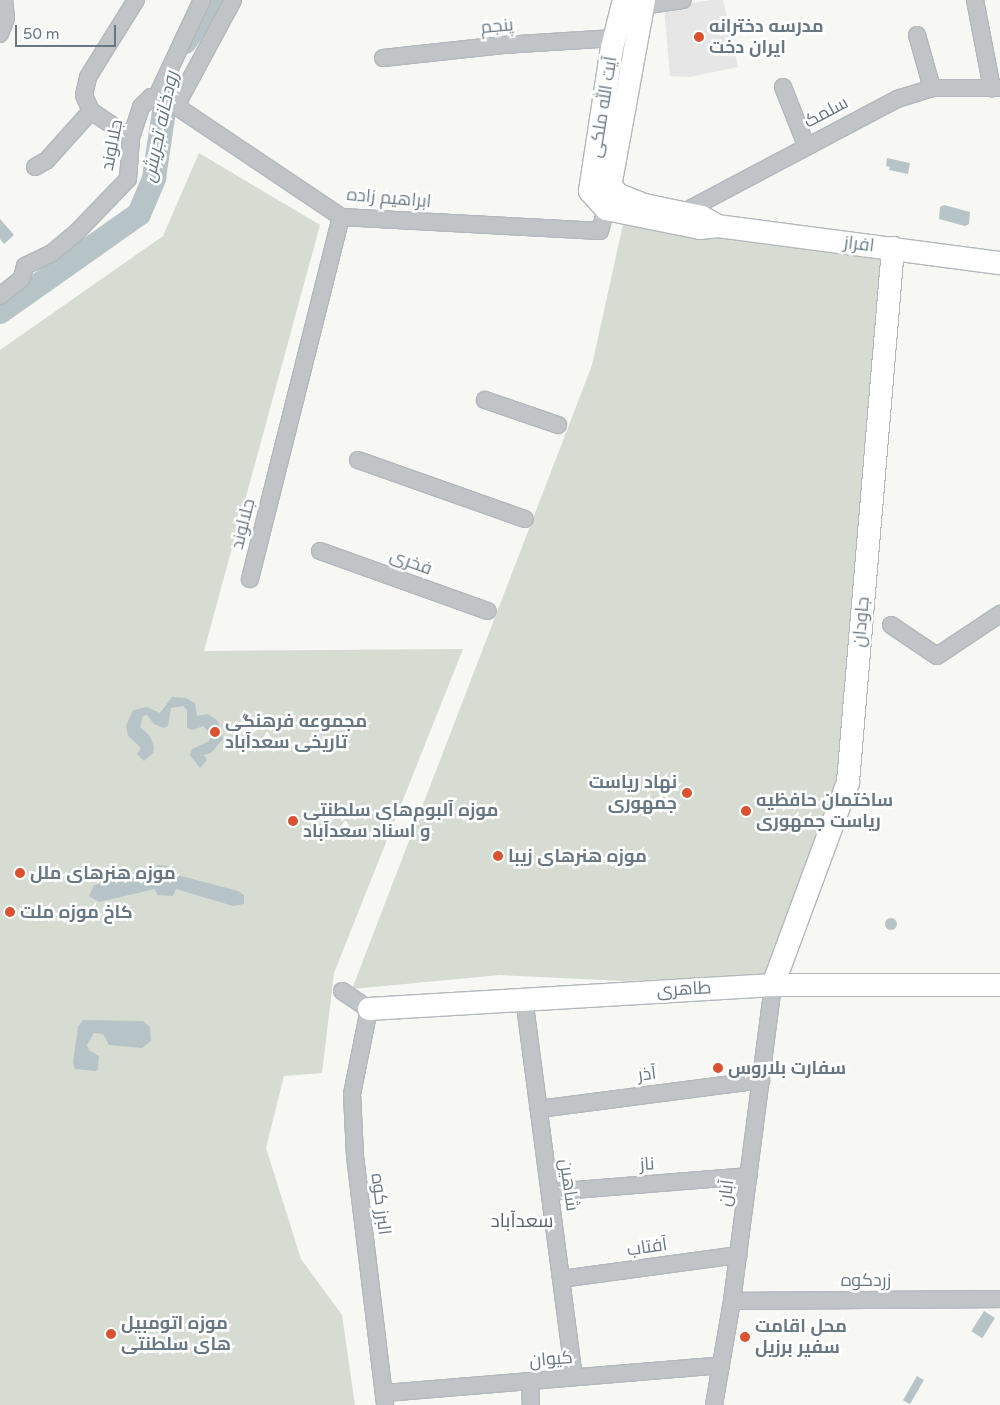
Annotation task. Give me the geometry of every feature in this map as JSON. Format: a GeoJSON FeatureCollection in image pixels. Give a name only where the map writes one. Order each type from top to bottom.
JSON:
{"type":"FeatureCollection","features":[{"type":"Feature","properties":{"kind":"street"},"geometry":{"type":"LineString","coordinates":[[0,34],[6,18],[4,0]]}},
{"type":"Feature","properties":{"kind":"street"},"geometry":{"type":"LineString","coordinates":[[131,138],[91,111],[84,95],[88,77],[136,0]]}},
{"type":"Feature","properties":{"kind":"street"},"geometry":{"type":"LineString","coordinates":[[201,0],[157,96],[176,106],[233,0]]}},
{"type":"Feature","properties":{"kind":"street"},"geometry":{"type":"LineString","coordinates":[[637,2],[683,0]]}},
{"type":"Feature","properties":{"kind":"street"},"geometry":{"type":"LineString","coordinates":[[975,0],[996,88]]}},
{"type":"Feature","properties":{"kind":"street","name":"آیت الله ملکی"},"geometry":{"type":"LineString","coordinates":[[606,209],[590,191],[615,38],[637,2]]}},
{"type":"Feature","properties":{"kind":"street","name":"آیت الله ملکی"},"geometry":{"type":"LineString","coordinates":[[600,231],[606,209],[637,2]]}},
{"type":"Feature","properties":{"kind":"street"},"geometry":{"type":"LineString","coordinates":[[917,35],[932,88]]}},
{"type":"Feature","properties":{"kind":"street","name":"پنجم"},"geometry":{"type":"LineString","coordinates":[[383,58],[615,38]]}},
{"type":"Feature","properties":{"kind":"street"},"geometry":{"type":"LineString","coordinates":[[783,87],[806,145]]}},
{"type":"Feature","properties":{"kind":"street","name":"سلمک"},"geometry":{"type":"LineString","coordinates":[[682,213],[806,145],[897,99],[932,88],[996,88]]}},
{"type":"Feature","properties":{"kind":"street","name":"جلالوند"},"geometry":{"type":"LineString","coordinates":[[0,296],[22,278],[25,266],[52,252],[76,233],[128,179],[131,138],[141,107],[145,100],[157,96]]}},
{"type":"Feature","properties":{"kind":"street","name":"ابراهیم زاده"},"geometry":{"type":"LineString","coordinates":[[176,106],[341,216],[600,231]]}},
{"type":"Feature","properties":{"kind":"street"},"geometry":{"type":"LineString","coordinates":[[35,167],[47,160],[91,111]]}},
{"type":"Feature","properties":{"kind":"street","name":"افراز"},"geometry":{"type":"LineString","coordinates":[[610,184],[617,194],[644,205],[702,217],[718,226]]}},
{"type":"Feature","properties":{"kind":"street","name":"افراز"},"geometry":{"type":"LineString","coordinates":[[606,209],[700,228],[718,226],[1000,263]]}},
{"type":"Feature","properties":{"kind":"street","name":"جلالوند"},"geometry":{"type":"LineString","coordinates":[[250,580],[341,216]]}},
{"type":"Feature","properties":{"kind":"street","name":"جاودان"},"geometry":{"type":"LineString","coordinates":[[773,984],[848,782],[893,248]]}},
{"type":"Feature","properties":{"kind":"street"},"geometry":{"type":"LineString","coordinates":[[485,400],[558,425]]}},
{"type":"Feature","properties":{"kind":"street"},"geometry":{"type":"LineString","coordinates":[[358,460],[525,519]]}},
{"type":"Feature","properties":{"kind":"street","name":"فخری"},"geometry":{"type":"LineString","coordinates":[[320,551],[488,611]]}},
{"type":"Feature","properties":{"kind":"street"},"geometry":{"type":"LineString","coordinates":[[891,625],[937,656],[1000,614]]}},
{"type":"Feature","properties":{"kind":"street","name":"طاهری"},"geometry":{"type":"LineString","coordinates":[[369,1009],[773,984],[1000,985]]}},
{"type":"Feature","properties":{"kind":"street","name":"آبان"},"geometry":{"type":"LineString","coordinates":[[714,1405],[732,1301],[773,984]]}},
{"type":"Feature","properties":{"kind":"street"},"geometry":{"type":"LineString","coordinates":[[342,991],[369,1009]]}},
{"type":"Feature","properties":{"kind":"street","name":"شاهین"},"geometry":{"type":"LineString","coordinates":[[524,998],[574,1377]]}},
{"type":"Feature","properties":{"kind":"street","name":"البرز کوه"},"geometry":{"type":"LineString","coordinates":[[369,1009],[352,1094],[354,1156],[385,1399]]}},
{"type":"Feature","properties":{"kind":"street","name":"آذر"},"geometry":{"type":"LineString","coordinates":[[539,1109],[761,1080]]}},
{"type":"Feature","properties":{"kind":"street","name":"ناز"},"geometry":{"type":"LineString","coordinates":[[550,1192],[748,1176]]}},
{"type":"Feature","properties":{"kind":"street","name":"آفتاب"},"geometry":{"type":"LineString","coordinates":[[561,1279],[738,1255]]}},
{"type":"Feature","properties":{"kind":"street","name":"زردکوه"},"geometry":{"type":"LineString","coordinates":[[732,1301],[1000,1299]]}},
{"type":"Feature","properties":{"kind":"street","name":"کیوان"},"geometry":{"type":"LineString","coordinates":[[385,1399],[530,1381],[721,1365]]}},
{"type":"Feature","properties":{"kind":"street"},"geometry":{"type":"LineString","coordinates":[[530,1381],[531,1405]]}},
{"type":"Feature","properties":{"kind":"shaded area","name":"مدرسه دخترانه ایران دخت"},"geometry":{"type":"Polygon","coordinates":[[[723,0],[738,67],[689,77],[670,76],[664,7],[723,0]]]}},
{"type":"Feature","properties":{"kind":"shaded area","name":"مجموعه فرهنگی تاریخی سعدآباد"},"geometry":{"type":"Polygon","coordinates":[[[199,153],[320,225],[204,651],[463,649],[334,973],[322,1073],[284,1076],[266,1148],[301,1259],[342,1315],[355,1405],[0,1405],[0,350],[163,236],[199,153]]]}},
{"type":"Feature","properties":{"kind":"shaded area"},"geometry":{"type":"Polygon","coordinates":[[[887,158],[910,163],[908,174],[889,170],[890,167],[886,166],[887,158]]]}},
{"type":"Feature","properties":{"kind":"shaded area"},"geometry":{"type":"Polygon","coordinates":[[[944,205],[970,212],[969,224],[965,226],[939,219],[940,207],[944,205]]]}},
{"type":"Feature","properties":{"kind":"shaded area"},"geometry":{"type":"Polygon","coordinates":[[[0,219],[14,235],[4,244],[0,239],[0,219]]]}},
{"type":"Feature","properties":{"kind":"shaded area"},"geometry":{"type":"Polygon","coordinates":[[[624,220],[677,235],[765,240],[883,253],[840,779],[766,975],[623,981],[500,975],[352,989],[592,365],[624,220]]]}},
{"type":"Feature","properties":{"kind":"shaded area"},"geometry":{"type":"Polygon","coordinates":[[[172,697],[186,698],[195,703],[197,716],[208,714],[217,720],[221,730],[223,739],[211,753],[204,755],[207,760],[200,768],[190,755],[192,749],[209,741],[212,735],[203,726],[193,730],[187,728],[187,710],[183,706],[171,708],[168,726],[164,728],[154,724],[147,715],[143,716],[140,727],[150,736],[154,747],[153,753],[144,761],[137,754],[141,748],[128,736],[126,726],[133,710],[147,707],[160,713],[172,697]]]}},
{"type":"Feature","properties":{"kind":"shaded area"},"geometry":{"type":"Polygon","coordinates":[[[157,865],[173,867],[174,874],[238,891],[244,895],[244,904],[233,906],[176,889],[173,896],[157,895],[155,889],[99,902],[89,896],[94,885],[156,871],[157,865]]]}},
{"type":"Feature","properties":{"kind":"shaded area"},"geometry":{"type":"Polygon","coordinates":[[[889,918],[893,918],[897,924],[893,930],[889,930],[885,926],[885,922],[889,918]]]}},
{"type":"Feature","properties":{"kind":"shaded area"},"geometry":{"type":"Polygon","coordinates":[[[83,1020],[143,1021],[150,1027],[151,1041],[142,1048],[109,1045],[103,1034],[94,1033],[87,1045],[89,1050],[99,1056],[98,1069],[96,1071],[75,1069],[73,1062],[78,1027],[83,1020]]]}},
{"type":"Feature","properties":{"kind":"shaded area"},"geometry":{"type":"Polygon","coordinates":[[[984,1311],[995,1318],[982,1338],[971,1331],[984,1311]]]}},
{"type":"Feature","properties":{"kind":"shaded area"},"geometry":{"type":"Polygon","coordinates":[[[917,1376],[924,1380],[910,1404],[903,1400],[917,1376]]]}},
{"type":"Feature","properties":{"kind":"waterway","name":"رودخانه تجریش"},"geometry":{"type":"LineString","coordinates":[[185,42],[213,0]]}},
{"type":"Feature","properties":{"kind":"waterway","name":"رودخانه تجریش"},"geometry":{"type":"LineString","coordinates":[[0,312],[139,214],[154,178],[169,78]]}},
{"type":"Feature","properties":{"kind":"place","name":"مدرسه دخترانه ایران دخت"},"geometry":{"type":"Point","coordinates":[699,37]}},
{"type":"Feature","properties":{"kind":"place","name":"مجموعه فرهنگی تاریخی سعدآباد"},"geometry":{"type":"Point","coordinates":[215,732]}},
{"type":"Feature","properties":{"kind":"place","name":"نهاد ریاست جمهوری"},"geometry":{"type":"Point","coordinates":[687,793]}},
{"type":"Feature","properties":{"kind":"place","name":"ساختمان حافظیه ریاست جمهوری"},"geometry":{"type":"Point","coordinates":[746,811]}},
{"type":"Feature","properties":{"kind":"place","name":"موزه آلبوم‌های سلطنتی و اسناد سعدآباد"},"geometry":{"type":"Point","coordinates":[293,821]}},
{"type":"Feature","properties":{"kind":"place","name":"موزه هنرهای زیبا"},"geometry":{"type":"Point","coordinates":[498,856]}},
{"type":"Feature","properties":{"kind":"place","name":"موزه هنرهای ملل"},"geometry":{"type":"Point","coordinates":[20,873]}},
{"type":"Feature","properties":{"kind":"place","name":"کاخ موزه ملت"},"geometry":{"type":"Point","coordinates":[10,912]}},
{"type":"Feature","properties":{"kind":"place","name":"سفارت بلاروس"},"geometry":{"type":"Point","coordinates":[718,1068]}},
{"type":"Feature","properties":{"kind":"place","name":"موزه اتومبیل های سلطنتی"},"geometry":{"type":"Point","coordinates":[111,1334]}},
{"type":"Feature","properties":{"kind":"place","name":"محل اقامت سفیر برزیل"},"geometry":{"type":"Point","coordinates":[745,1337]}},
{"type":"Feature","properties":{"kind":"district","name":"سعدآباد"},"geometry":{"type":"Point","coordinates":[522,1222]}}]}
